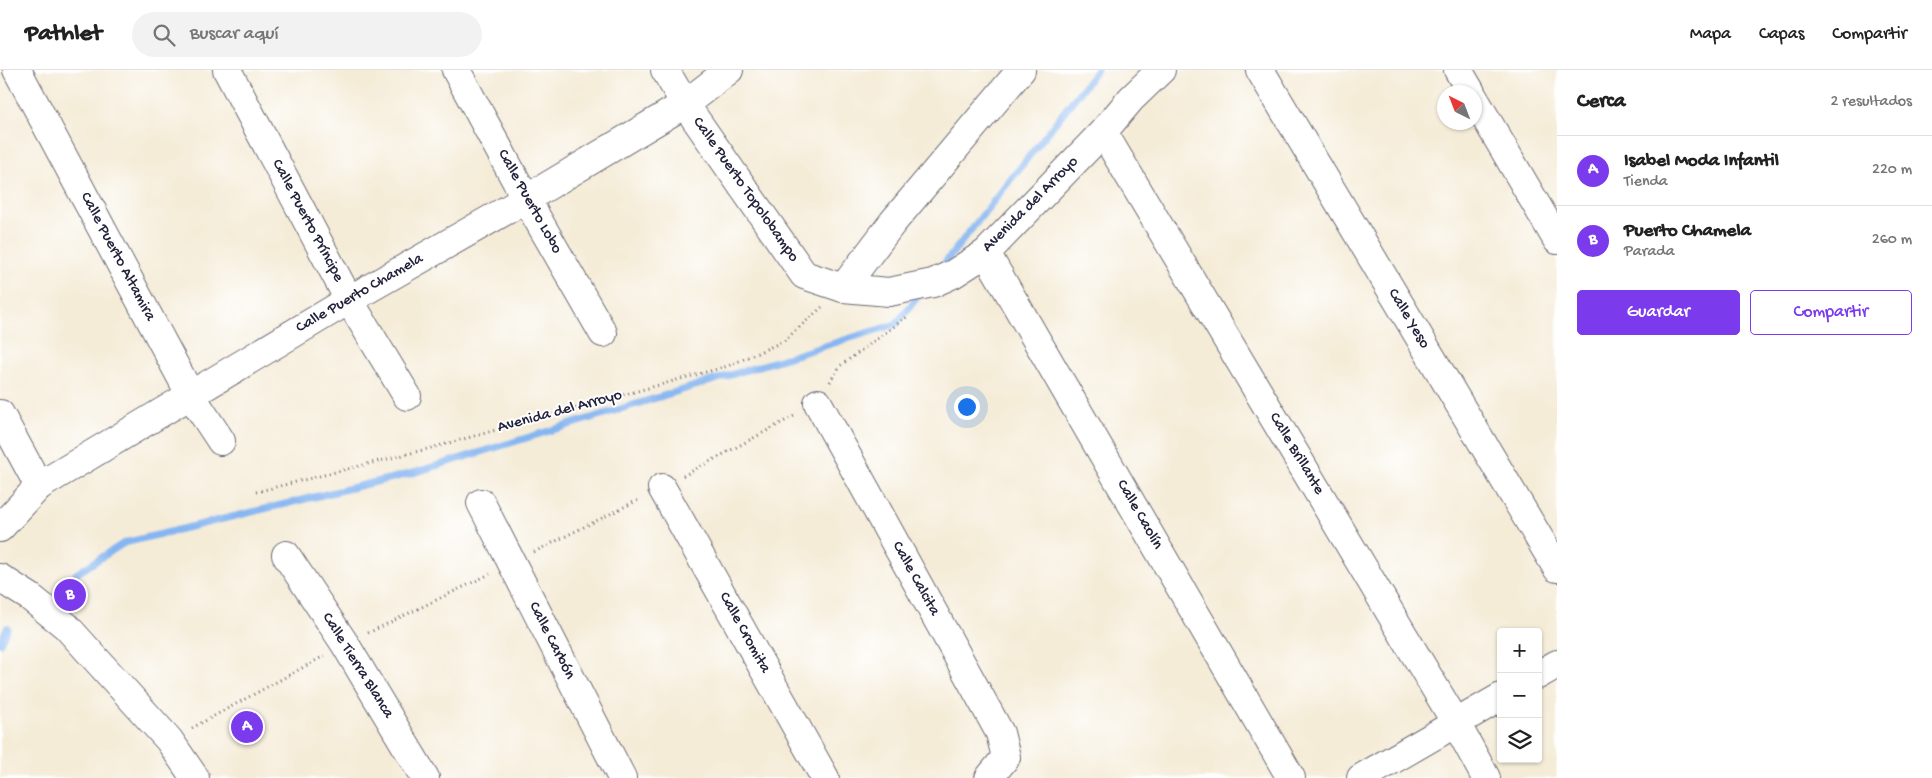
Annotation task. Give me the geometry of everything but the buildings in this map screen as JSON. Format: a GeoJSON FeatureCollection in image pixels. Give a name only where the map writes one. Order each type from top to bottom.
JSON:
{"type":"FeatureCollection","features":[{"type":"Feature","properties":{"kind":"street","name":"Calle Puerto Altamira"},"geometry":{"type":"LineString","coordinates":[[17,70],[190,394],[221,441]]}},
{"type":"Feature","properties":{"kind":"street","name":"Calle Puerto Príncipe"},"geometry":{"type":"LineString","coordinates":[[227,70],[349,300],[407,396]]}},
{"type":"Feature","properties":{"kind":"street","name":"Calle Puerto Lobo"},"geometry":{"type":"LineString","coordinates":[[456,70],[526,199],[603,333]]}},
{"type":"Feature","properties":{"kind":"street","name":"Calle Puerto Topolobampo"},"geometry":{"type":"LineString","coordinates":[[665,70],[685,104],[804,274],[843,288]]}},
{"type":"Feature","properties":{"kind":"street","name":"Calle Puerto Chamela"},"geometry":{"type":"LineString","coordinates":[[0,528],[39,486],[190,394],[526,199],[685,104],[729,70]]}},
{"type":"Feature","properties":{"kind":"street"},"geometry":{"type":"LineString","coordinates":[[843,288],[893,222],[1021,70]]}},
{"type":"Feature","properties":{"kind":"street","name":"Avenida del Arroyo"},"geometry":{"type":"LineString","coordinates":[[843,288],[889,292],[933,282],[953,274],[986,253],[1104,132],[1130,99],[1161,70]]}},
{"type":"Feature","properties":{"kind":"street","name":"Calle Yeso"},"geometry":{"type":"LineString","coordinates":[[1260,70],[1557,568]]}},
{"type":"Feature","properties":{"kind":"street"},"geometry":{"type":"LineString","coordinates":[[1458,70],[1467,85]]}},
{"type":"Feature","properties":{"kind":"street"},"geometry":{"type":"LineString","coordinates":[[1482,112],[1557,240]]}},
{"type":"Feature","properties":{"kind":"street","name":"Calle Brillante"},"geometry":{"type":"LineString","coordinates":[[1104,132],[1456,723],[1486,778]]}},
{"type":"Feature","properties":{"kind":"street","name":"Calle Caolín"},"geometry":{"type":"LineString","coordinates":[[986,253],[1291,778]]}},
{"type":"Feature","properties":{"kind":"street","name":"Calle Calcita"},"geometry":{"type":"LineString","coordinates":[[818,403],[1000,733],[1006,757],[989,778]]}},
{"type":"Feature","properties":{"kind":"street"},"geometry":{"type":"LineString","coordinates":[[0,414],[39,486]]}},
{"type":"Feature","properties":{"kind":"street","name":"Calle Cromita"},"geometry":{"type":"LineString","coordinates":[[662,488],[826,778]]}},
{"type":"Feature","properties":{"kind":"street","name":"Calle Carbón"},"geometry":{"type":"LineString","coordinates":[[480,503],[622,778]]}},
{"type":"Feature","properties":{"kind":"street","name":"Calle Tierra Blanca"},"geometry":{"type":"LineString","coordinates":[[286,554],[345,644],[424,778]]}},
{"type":"Feature","properties":{"kind":"street"},"geometry":{"type":"LineString","coordinates":[[0,578],[30,597],[66,626],[169,740],[195,778]]}},
{"type":"Feature","properties":{"kind":"street"},"geometry":{"type":"LineString","coordinates":[[1541,673],[1557,664]]}},
{"type":"Feature","properties":{"kind":"street"},"geometry":{"type":"LineString","coordinates":[[1362,778],[1497,699]]}},
{"type":"Feature","properties":{"kind":"path","name":"Avenida del Arroyo"},"geometry":{"type":"LineString","coordinates":[[256,492],[431,448],[728,366],[784,341],[843,288]]}},
{"type":"Feature","properties":{"kind":"path"},"geometry":{"type":"LineString","coordinates":[[662,488],[818,403],[840,366],[909,315]]}},
{"type":"Feature","properties":{"kind":"path"},"geometry":{"type":"LineString","coordinates":[[169,740],[345,644]]}},
{"type":"Feature","properties":{"kind":"waterway"},"geometry":{"type":"LineString","coordinates":[[940,269],[1097,70]]}},
{"type":"Feature","properties":{"kind":"waterway"},"geometry":{"type":"LineString","coordinates":[[76,574],[124,543],[413,473],[896,324],[919,295]]}},
{"type":"Feature","properties":{"kind":"waterway"},"geometry":{"type":"LineString","coordinates":[[0,643],[7,628]]}},
{"type":"Feature","properties":{"kind":"place","name":"Puerto Chamela"},"geometry":{"type":"Point","coordinates":[70,595]}},
{"type":"Feature","properties":{"kind":"place","name":"Isabel Moda Infantil"},"geometry":{"type":"Point","coordinates":[247,727]}}]}
